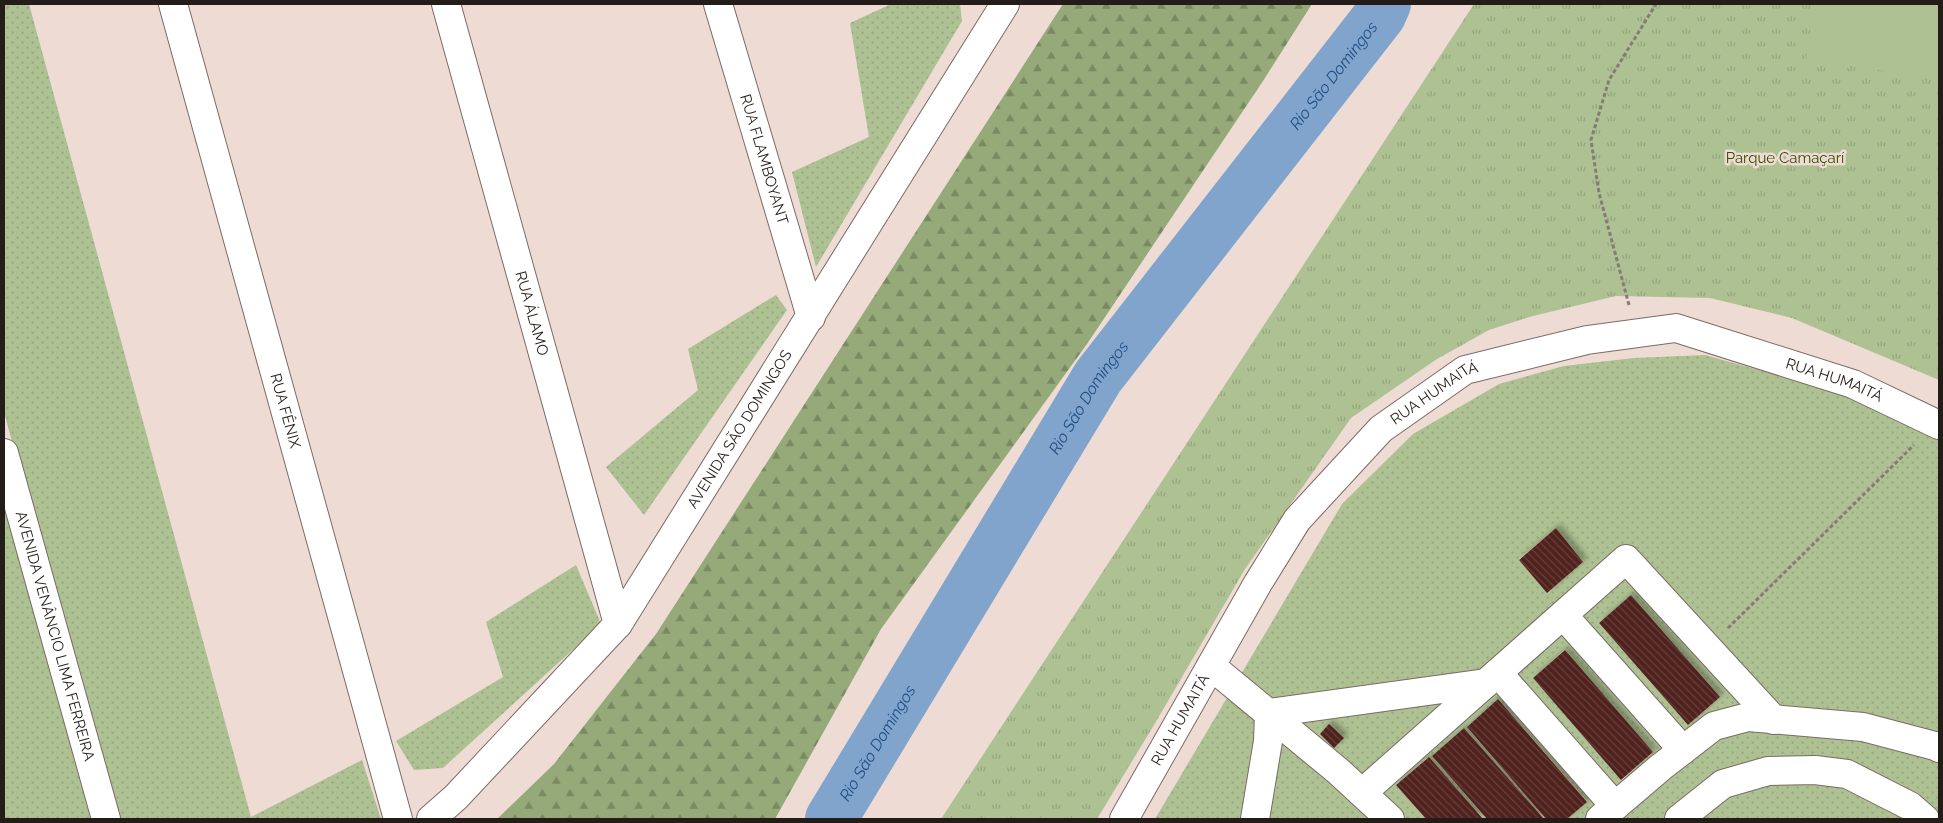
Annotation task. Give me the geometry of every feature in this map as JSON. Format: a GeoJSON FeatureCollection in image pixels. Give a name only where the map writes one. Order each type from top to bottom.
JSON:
{"type":"FeatureCollection","features":[{"type":"Feature","properties":{"kind":"street","name":"RUA FÊNIX"},"geometry":{"type":"LineString","coordinates":[[173,4],[398,819]]}},
{"type":"Feature","properties":{"kind":"street","name":"RUA ÁLAMO"},"geometry":{"type":"LineString","coordinates":[[446,4],[618,624]]}},
{"type":"Feature","properties":{"kind":"street","name":"RUA FLAMBOYANT"},"geometry":{"type":"LineString","coordinates":[[718,4],[811,317]]}},
{"type":"Feature","properties":{"kind":"street","name":"AVENIDA SÃO DOMINGOS"},"geometry":{"type":"LineString","coordinates":[[431,819],[456,797],[618,624],[811,317],[997,8]]}},
{"type":"Feature","properties":{"kind":"street","name":"RUA HUMAITÁ"},"geometry":{"type":"LineString","coordinates":[[1124,819],[1297,520],[1381,429],[1465,370],[1587,340],[1676,328],[1854,384],[1937,424]]}},
{"type":"Feature","properties":{"kind":"street","name":"AVENIDA VENÂNCIO LIMA FERREIRA"},"geometry":{"type":"LineString","coordinates":[[4,453],[106,819]]}},
{"type":"Feature","properties":{"kind":"street"},"geometry":{"type":"LineString","coordinates":[[1362,794],[1626,559],[1774,720]]}},
{"type":"Feature","properties":{"kind":"street"},"geometry":{"type":"LineString","coordinates":[[1563,614],[1683,750]]}},
{"type":"Feature","properties":{"kind":"street"},"geometry":{"type":"LineString","coordinates":[[1211,666],[1338,771],[1390,819]]}},
{"type":"Feature","properties":{"kind":"street"},"geometry":{"type":"LineString","coordinates":[[1269,713],[1492,678]]}},
{"type":"Feature","properties":{"kind":"street"},"geometry":{"type":"LineString","coordinates":[[1492,678],[1608,813],[1714,726],[1748,717],[1863,727],[1939,748]]}},
{"type":"Feature","properties":{"kind":"street"},"geometry":{"type":"LineString","coordinates":[[1255,819],[1268,741],[1269,713]]}},
{"type":"Feature","properties":{"kind":"street"},"geometry":{"type":"LineString","coordinates":[[1678,819],[1723,784],[1768,771],[1815,770],[1847,774],[1910,806],[1926,819],[1939,808]]}},
{"type":"Feature","properties":{"kind":"path"},"geometry":{"type":"LineString","coordinates":[[1637,333],[1599,193],[1591,140],[1609,80],[1656,4]]}},
{"type":"Feature","properties":{"kind":"path"},"geometry":{"type":"LineString","coordinates":[[1708,648],[1937,424]]}},
{"type":"Feature","properties":{"kind":"green space"},"geometry":{"type":"Polygon","coordinates":[[[4,4],[29,4],[251,817],[362,760],[381,819],[114,819],[4,412],[4,4]]]}},
{"type":"Feature","properties":{"kind":"green space"},"geometry":{"type":"Polygon","coordinates":[[[891,4],[960,4],[962,21],[816,267],[792,172],[869,137],[850,23],[891,4]]]}},
{"type":"Feature","properties":{"kind":"green space"},"geometry":{"type":"Polygon","coordinates":[[[1063,4],[1312,4],[1263,81],[1087,344],[881,629],[775,819],[497,819],[554,764],[656,634],[1063,4]]]}},
{"type":"Feature","properties":{"kind":"green space","name":"Parque Camaçarí"},"geometry":{"type":"Polygon","coordinates":[[[1474,4],[1939,4],[1939,380],[1792,318],[1710,298],[1616,296],[1529,317],[1489,330],[1437,359],[1351,418],[1245,569],[1097,819],[941,819],[1474,4]]]}},
{"type":"Feature","properties":{"kind":"green space"},"geometry":{"type":"Polygon","coordinates":[[[1815,4],[1939,4],[1939,79],[1806,59],[1815,4]]]}},
{"type":"Feature","properties":{"kind":"green space"},"geometry":{"type":"Polygon","coordinates":[[[776,295],[787,310],[644,515],[606,467],[698,390],[688,349],[776,295]]]}},
{"type":"Feature","properties":{"kind":"green space"},"geometry":{"type":"Polygon","coordinates":[[[1705,355],[1887,406],[1939,433],[1939,819],[1567,819],[1587,801],[1498,699],[1467,727],[1546,819],[1464,728],[1432,756],[1487,819],[1483,819],[1428,757],[1396,785],[1426,819],[1155,819],[1342,504],[1413,434],[1499,384],[1564,366],[1634,358],[1705,355]],[[1556,528],[1519,559],[1547,592],[1583,562],[1556,528]],[[1631,595],[1599,623],[1688,725],[1720,697],[1631,595]],[[1564,650],[1533,678],[1622,780],[1653,752],[1564,650]]]}},
{"type":"Feature","properties":{"kind":"green space"},"geometry":{"type":"Polygon","coordinates":[[[4,491],[96,819],[4,819],[4,491]]]}},
{"type":"Feature","properties":{"kind":"green space"},"geometry":{"type":"Polygon","coordinates":[[[576,565],[601,624],[443,768],[414,770],[396,741],[503,677],[486,622],[576,565]]]}},
{"type":"Feature","properties":{"kind":"building"},"geometry":{"type":"Polygon","coordinates":[[[1556,528],[1583,562],[1547,593],[1519,560],[1556,528]]]}},
{"type":"Feature","properties":{"kind":"building"},"geometry":{"type":"Polygon","coordinates":[[[1631,595],[1720,697],[1688,725],[1599,623],[1631,595]]]}},
{"type":"Feature","properties":{"kind":"building"},"geometry":{"type":"Polygon","coordinates":[[[1565,650],[1653,752],[1621,780],[1533,678],[1565,650]]]}},
{"type":"Feature","properties":{"kind":"building"},"geometry":{"type":"Polygon","coordinates":[[[1498,699],[1587,802],[1567,819],[1546,819],[1467,727],[1498,699]]]}},
{"type":"Feature","properties":{"kind":"building"},"geometry":{"type":"Polygon","coordinates":[[[1329,724],[1344,738],[1334,748],[1320,734],[1329,724]]]}},
{"type":"Feature","properties":{"kind":"building"},"geometry":{"type":"Polygon","coordinates":[[[1464,728],[1544,819],[1487,819],[1432,756],[1464,728]]]}},
{"type":"Feature","properties":{"kind":"building"},"geometry":{"type":"Polygon","coordinates":[[[1429,757],[1483,819],[1426,819],[1396,785],[1429,757]]]}},
{"type":"Feature","properties":{"kind":"waterway","name":"Rio São Domingos"},"geometry":{"type":"LineString","coordinates":[[831,819],[1098,377],[1380,15],[1385,4]]}}]}
